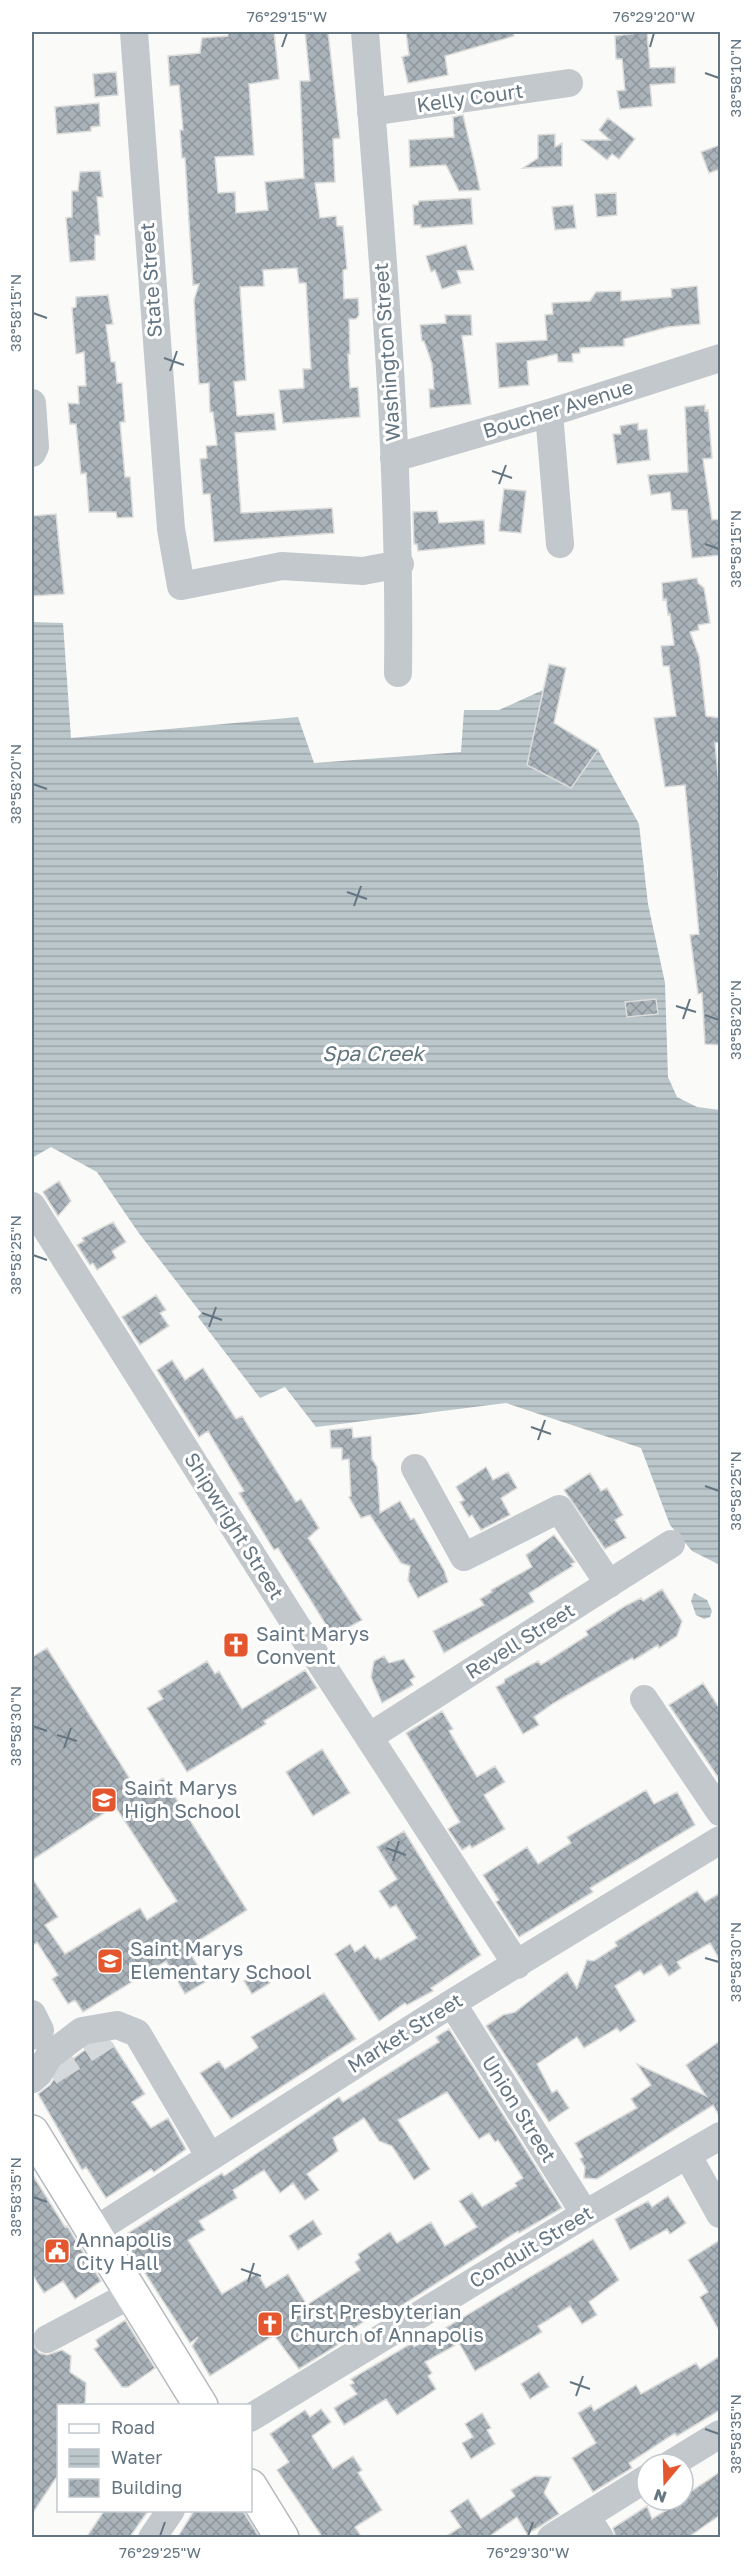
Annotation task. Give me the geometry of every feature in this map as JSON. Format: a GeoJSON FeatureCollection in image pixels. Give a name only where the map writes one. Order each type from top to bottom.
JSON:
{"type":"FeatureCollection","features":[{"type":"Feature","properties":{"kind":"main road"},"geometry":{"type":"LineString","coordinates":[[32,2132],[200,2404]]}},
{"type":"Feature","properties":{"kind":"main road"},"geometry":{"type":"LineString","coordinates":[[252,2489],[282,2538]]}},
{"type":"Feature","properties":{"kind":"street","name":"State Street"},"geometry":{"type":"LineString","coordinates":[[134,32],[171,529],[182,586],[282,566],[363,571],[400,564]]}},
{"type":"Feature","properties":{"kind":"street","name":"Washington Street"},"geometry":{"type":"LineString","coordinates":[[365,32],[400,564],[398,673]]}},
{"type":"Feature","properties":{"kind":"street","name":"Kelly Court"},"geometry":{"type":"LineString","coordinates":[[371,112],[569,83]]}},
{"type":"Feature","properties":{"kind":"street","name":"Boucher Avenue"},"geometry":{"type":"LineString","coordinates":[[394,458],[549,413],[720,358]]}},
{"type":"Feature","properties":{"kind":"street"},"geometry":{"type":"LineString","coordinates":[[32,403],[35,447],[32,453]]}},
{"type":"Feature","properties":{"kind":"street"},"geometry":{"type":"LineString","coordinates":[[549,413],[560,544]]}},
{"type":"Feature","properties":{"kind":"street","name":"Shipwright Street"},"geometry":{"type":"LineString","coordinates":[[32,1206],[369,1737],[517,1965]]}},
{"type":"Feature","properties":{"kind":"street"},"geometry":{"type":"LineString","coordinates":[[416,1468],[464,1557],[559,1509],[609,1584]]}},
{"type":"Feature","properties":{"kind":"street","name":"Revell Street"},"geometry":{"type":"LineString","coordinates":[[369,1737],[671,1544]]}},
{"type":"Feature","properties":{"kind":"street"},"geometry":{"type":"LineString","coordinates":[[644,1699],[720,1812]]}},
{"type":"Feature","properties":{"kind":"street","name":"Market Street"},"geometry":{"type":"LineString","coordinates":[[94,2232],[452,2003],[720,1840]]}},
{"type":"Feature","properties":{"kind":"street","name":"Union Street"},"geometry":{"type":"LineString","coordinates":[[452,2003],[585,2214]]}},
{"type":"Feature","properties":{"kind":"street"},"geometry":{"type":"LineString","coordinates":[[32,2014],[40,2030],[32,2036]]}},
{"type":"Feature","properties":{"kind":"street"},"geometry":{"type":"LineString","coordinates":[[40,2075],[49,2056],[82,2031],[112,2030],[137,2033],[210,2157]]}},
{"type":"Feature","properties":{"kind":"street","name":"Conduit Street"},"geometry":{"type":"LineString","coordinates":[[252,2417],[585,2214],[720,2136]]}},
{"type":"Feature","properties":{"kind":"street"},"geometry":{"type":"LineString","coordinates":[[688,2156],[720,2214]]}},
{"type":"Feature","properties":{"kind":"street"},"geometry":{"type":"LineString","coordinates":[[47,2339],[132,2294]]}},
{"type":"Feature","properties":{"kind":"street"},"geometry":{"type":"LineString","coordinates":[[691,2452],[720,2434]]}},
{"type":"Feature","properties":{"kind":"street"},"geometry":{"type":"LineString","coordinates":[[551,2538],[593,2527],[635,2489]]}},
{"type":"Feature","properties":{"kind":"street"},"geometry":{"type":"LineString","coordinates":[[152,2538],[170,2512]]}},
{"type":"Feature","properties":{"kind":"water","name":"Spa Creek"},"geometry":{"type":"Polygon","coordinates":[[[32,622],[63,623],[71,738],[298,717],[314,763],[461,752],[464,710],[499,710],[543,690],[527,765],[571,787],[598,750],[639,824],[648,904],[665,983],[668,1077],[677,1097],[697,1107],[720,1110],[720,1565],[692,1551],[670,1525],[641,1448],[506,1403],[316,1427],[285,1387],[260,1398],[198,1317],[201,1313],[138,1232],[97,1172],[51,1147],[32,1158],[32,622]]]}},
{"type":"Feature","properties":{"kind":"water"},"geometry":{"type":"Polygon","coordinates":[[[694,1593],[707,1600],[712,1611],[710,1617],[704,1619],[696,1615],[691,1601],[694,1593]]]}},
{"type":"Feature","properties":{"kind":"building"},"geometry":{"type":"Polygon","coordinates":[[[228,32],[274,32],[279,79],[249,84],[254,155],[215,157],[218,193],[235,192],[236,213],[268,210],[265,182],[304,178],[300,81],[310,81],[305,32],[328,32],[340,138],[333,139],[335,182],[315,183],[320,218],[336,216],[337,226],[343,226],[347,269],[343,270],[344,299],[358,298],[359,315],[356,319],[349,319],[350,354],[348,354],[350,388],[358,387],[360,417],[283,423],[279,390],[304,388],[303,369],[311,369],[306,283],[299,283],[297,268],[263,270],[264,286],[240,287],[246,380],[234,382],[237,416],[274,413],[276,430],[235,433],[241,513],[332,508],[334,533],[214,542],[210,494],[203,494],[200,459],[207,458],[206,446],[217,445],[213,412],[210,412],[209,383],[199,384],[194,300],[199,284],[193,285],[185,158],[182,158],[180,130],[183,130],[179,85],[170,86],[168,56],[200,53],[202,38],[228,36],[228,32]]]}},
{"type":"Feature","properties":{"kind":"building"},"geometry":{"type":"Polygon","coordinates":[[[406,32],[513,32],[514,36],[445,56],[448,75],[408,83],[402,57],[409,55],[406,32]]]}},
{"type":"Feature","properties":{"kind":"building"},"geometry":{"type":"Polygon","coordinates":[[[647,32],[650,68],[675,67],[675,83],[650,85],[652,106],[620,109],[617,91],[625,90],[622,59],[616,59],[615,36],[647,32]]]}},
{"type":"Feature","properties":{"kind":"building"},"geometry":{"type":"Polygon","coordinates":[[[116,72],[118,95],[95,97],[93,74],[116,72]]]}},
{"type":"Feature","properties":{"kind":"building"},"geometry":{"type":"Polygon","coordinates":[[[99,103],[100,126],[91,127],[91,131],[57,134],[55,107],[99,103]]]}},
{"type":"Feature","properties":{"kind":"building"},"geometry":{"type":"Polygon","coordinates":[[[463,115],[480,190],[459,191],[446,165],[410,167],[409,140],[454,137],[453,117],[463,115]]]}},
{"type":"Feature","properties":{"kind":"building"},"geometry":{"type":"Polygon","coordinates":[[[608,118],[635,139],[619,159],[612,154],[607,160],[582,140],[610,140],[599,130],[608,118]]]}},
{"type":"Feature","properties":{"kind":"building"},"geometry":{"type":"Polygon","coordinates":[[[555,134],[555,147],[562,143],[562,166],[523,168],[538,158],[538,135],[555,134]]]}},
{"type":"Feature","properties":{"kind":"building"},"geometry":{"type":"Polygon","coordinates":[[[720,145],[720,169],[709,173],[701,152],[720,145]]]}},
{"type":"Feature","properties":{"kind":"building"},"geometry":{"type":"Polygon","coordinates":[[[100,171],[103,197],[97,197],[100,235],[95,235],[95,260],[70,262],[66,218],[72,217],[72,191],[78,191],[80,172],[100,171]]]}},
{"type":"Feature","properties":{"kind":"building"},"geometry":{"type":"Polygon","coordinates":[[[616,193],[617,215],[597,217],[595,194],[616,193]]]}},
{"type":"Feature","properties":{"kind":"building"},"geometry":{"type":"Polygon","coordinates":[[[471,198],[473,224],[421,228],[421,225],[414,225],[413,205],[418,205],[419,201],[471,198]]]}},
{"type":"Feature","properties":{"kind":"building"},"geometry":{"type":"Polygon","coordinates":[[[573,205],[576,228],[555,230],[552,207],[573,205]]]}},
{"type":"Feature","properties":{"kind":"building"},"geometry":{"type":"Polygon","coordinates":[[[466,245],[474,270],[457,271],[461,283],[442,289],[435,270],[431,272],[426,256],[466,245]]]}},
{"type":"Feature","properties":{"kind":"building"},"geometry":{"type":"Polygon","coordinates":[[[697,286],[700,324],[668,327],[624,339],[624,346],[580,348],[580,353],[572,354],[573,362],[558,362],[557,354],[527,361],[529,385],[499,388],[496,343],[547,340],[545,315],[553,314],[552,303],[590,301],[596,292],[621,291],[621,301],[672,297],[671,289],[697,286]]]}},
{"type":"Feature","properties":{"kind":"building"},"geometry":{"type":"Polygon","coordinates":[[[108,295],[113,324],[106,325],[111,362],[115,362],[117,383],[122,383],[125,422],[120,422],[125,477],[130,477],[133,517],[117,518],[116,512],[89,512],[86,473],[81,474],[76,424],[70,424],[68,403],[79,404],[78,386],[86,386],[84,352],[76,354],[72,308],[76,307],[76,297],[108,295]]]}},
{"type":"Feature","properties":{"kind":"building"},"geometry":{"type":"Polygon","coordinates":[[[445,315],[471,315],[472,335],[462,336],[471,404],[430,408],[429,389],[434,389],[432,364],[424,341],[422,341],[420,325],[446,323],[445,315]]]}},
{"type":"Feature","properties":{"kind":"building"},"geometry":{"type":"Polygon","coordinates":[[[705,405],[705,411],[708,410],[712,458],[703,459],[712,520],[720,519],[720,555],[692,558],[687,510],[672,510],[670,492],[651,495],[648,475],[688,472],[685,407],[705,405]]]}},
{"type":"Feature","properties":{"kind":"building"},"geometry":{"type":"Polygon","coordinates":[[[638,423],[638,430],[647,429],[650,460],[617,464],[613,434],[621,434],[620,426],[638,423]]]}},
{"type":"Feature","properties":{"kind":"building"},"geometry":{"type":"Polygon","coordinates":[[[504,489],[526,491],[521,533],[499,531],[504,489]]]}},
{"type":"Feature","properties":{"kind":"building"},"geometry":{"type":"Polygon","coordinates":[[[437,511],[439,523],[484,520],[485,544],[418,551],[417,544],[414,544],[413,512],[437,511]]]}},
{"type":"Feature","properties":{"kind":"building"},"geometry":{"type":"Polygon","coordinates":[[[56,514],[64,594],[32,596],[32,516],[56,514]]]}},
{"type":"Feature","properties":{"kind":"building"},"geometry":{"type":"Polygon","coordinates":[[[697,578],[698,583],[704,588],[710,623],[698,625],[699,630],[690,632],[699,656],[706,716],[720,718],[720,742],[715,743],[720,795],[720,871],[718,872],[720,888],[720,1045],[705,1044],[702,993],[698,994],[690,935],[699,934],[685,785],[665,787],[654,718],[676,716],[669,666],[663,666],[661,646],[674,645],[670,614],[668,615],[666,599],[663,600],[662,583],[697,578]]]}},
{"type":"Feature","properties":{"kind":"building"},"geometry":{"type":"Polygon","coordinates":[[[549,664],[566,668],[554,723],[598,750],[571,788],[527,765],[549,664]]]}},
{"type":"Feature","properties":{"kind":"building"},"geometry":{"type":"Polygon","coordinates":[[[656,999],[658,1014],[627,1017],[625,1002],[656,999]]]}},
{"type":"Feature","properties":{"kind":"building"},"geometry":{"type":"Polygon","coordinates":[[[59,1181],[71,1201],[58,1216],[43,1192],[59,1181]]]}},
{"type":"Feature","properties":{"kind":"building"},"geometry":{"type":"Polygon","coordinates":[[[113,1222],[126,1242],[112,1251],[116,1258],[97,1270],[93,1263],[90,1265],[77,1245],[84,1241],[82,1238],[113,1222]]]}},
{"type":"Feature","properties":{"kind":"building"},"geometry":{"type":"Polygon","coordinates":[[[156,1295],[166,1310],[160,1313],[169,1326],[140,1345],[122,1317],[156,1295]]]}},
{"type":"Feature","properties":{"kind":"building"},"geometry":{"type":"Polygon","coordinates":[[[172,1360],[185,1380],[203,1368],[236,1419],[242,1416],[296,1502],[301,1499],[319,1528],[308,1538],[362,1620],[333,1636],[278,1548],[274,1550],[239,1493],[244,1491],[208,1431],[199,1437],[157,1370],[172,1360]]]}},
{"type":"Feature","properties":{"kind":"building"},"geometry":{"type":"Polygon","coordinates":[[[352,1428],[353,1438],[371,1436],[372,1459],[377,1467],[380,1513],[400,1501],[411,1520],[414,1518],[444,1570],[448,1582],[418,1598],[408,1580],[410,1566],[401,1563],[370,1515],[361,1518],[349,1497],[351,1496],[349,1459],[342,1460],[342,1448],[331,1448],[330,1430],[352,1428]]]}},
{"type":"Feature","properties":{"kind":"building"},"geometry":{"type":"Polygon","coordinates":[[[486,1467],[493,1480],[508,1472],[517,1488],[501,1498],[510,1515],[481,1530],[472,1515],[469,1517],[460,1502],[464,1500],[456,1487],[486,1467]]]}},
{"type":"Feature","properties":{"kind":"building"},"geometry":{"type":"Polygon","coordinates":[[[590,1473],[601,1491],[607,1488],[623,1515],[615,1520],[626,1538],[605,1549],[564,1490],[590,1473]]]}},
{"type":"Feature","properties":{"kind":"building"},"geometry":{"type":"Polygon","coordinates":[[[554,1535],[575,1562],[571,1564],[573,1566],[529,1593],[534,1602],[444,1653],[433,1631],[484,1605],[480,1599],[492,1592],[491,1590],[532,1567],[526,1555],[554,1535]]]}},
{"type":"Feature","properties":{"kind":"building"},"geometry":{"type":"Polygon","coordinates":[[[662,1589],[682,1621],[677,1636],[659,1648],[658,1645],[634,1660],[632,1658],[554,1703],[534,1717],[539,1725],[523,1734],[496,1687],[504,1683],[505,1679],[538,1661],[541,1665],[588,1635],[586,1631],[625,1606],[641,1598],[643,1601],[662,1589]]]}},
{"type":"Feature","properties":{"kind":"building","name":"Saint Marys High School"},"geometry":{"type":"Polygon","coordinates":[[[47,1648],[139,1793],[163,1778],[247,1910],[187,1948],[207,1981],[185,1994],[166,1961],[83,2012],[75,2000],[68,2004],[52,1979],[58,1975],[37,1942],[32,1946],[32,1878],[58,1917],[45,1925],[65,1954],[140,1908],[147,1920],[177,1901],[115,1806],[32,1860],[32,1657],[47,1648]]]}},
{"type":"Feature","properties":{"kind":"building"},"geometry":{"type":"Polygon","coordinates":[[[384,1656],[389,1663],[404,1659],[415,1677],[410,1680],[413,1685],[382,1703],[371,1677],[374,1661],[384,1656]]]}},
{"type":"Feature","properties":{"kind":"building"},"geometry":{"type":"Polygon","coordinates":[[[207,1661],[215,1674],[219,1671],[242,1709],[305,1670],[317,1688],[264,1721],[266,1724],[187,1772],[147,1708],[163,1699],[158,1691],[207,1661]]]}},
{"type":"Feature","properties":{"kind":"building"},"geometry":{"type":"Polygon","coordinates":[[[703,1683],[720,1709],[720,1780],[669,1705],[703,1683]]]}},
{"type":"Feature","properties":{"kind":"building"},"geometry":{"type":"Polygon","coordinates":[[[442,1711],[453,1729],[449,1731],[477,1777],[495,1766],[505,1782],[484,1795],[505,1829],[472,1848],[470,1845],[462,1850],[448,1829],[460,1822],[406,1733],[442,1711]]]}},
{"type":"Feature","properties":{"kind":"building"},"geometry":{"type":"Polygon","coordinates":[[[322,1749],[350,1793],[313,1816],[286,1772],[322,1749]]]}},
{"type":"Feature","properties":{"kind":"building"},"geometry":{"type":"Polygon","coordinates":[[[646,1790],[654,1804],[677,1792],[695,1825],[590,1888],[593,1892],[519,1937],[496,1902],[499,1900],[483,1875],[527,1847],[538,1864],[571,1843],[567,1837],[646,1790]]]}},
{"type":"Feature","properties":{"kind":"building"},"geometry":{"type":"Polygon","coordinates":[[[404,1831],[481,1955],[431,1988],[433,1991],[407,2005],[405,2003],[379,2021],[335,1954],[350,1944],[355,1952],[365,1945],[375,1959],[378,1957],[380,1960],[417,1938],[396,1905],[390,1908],[379,1891],[397,1879],[377,1847],[404,1831]]]}},
{"type":"Feature","properties":{"kind":"building"},"geometry":{"type":"Polygon","coordinates":[[[697,1891],[705,1902],[720,1893],[720,1960],[710,1943],[677,1962],[681,1968],[669,1976],[661,1964],[644,1975],[640,1970],[615,1986],[636,2021],[620,2032],[617,2028],[584,2048],[577,2037],[537,2064],[552,2093],[557,2090],[569,2108],[549,2122],[486,2026],[503,2015],[515,2012],[567,1972],[577,1988],[587,1960],[594,1961],[617,1946],[615,1942],[697,1891]]]}},
{"type":"Feature","properties":{"kind":"building"},"geometry":{"type":"Polygon","coordinates":[[[261,1970],[270,1983],[252,1994],[244,1981],[261,1970]]]}},
{"type":"Feature","properties":{"kind":"building"},"geometry":{"type":"Polygon","coordinates":[[[324,1993],[356,2039],[231,2119],[200,2073],[219,2061],[225,2069],[252,2052],[258,2047],[251,2037],[324,1993]]]}},
{"type":"Feature","properties":{"kind":"building"},"geometry":{"type":"Polygon","coordinates":[[[449,2029],[562,2208],[519,2233],[518,2231],[390,2313],[385,2307],[353,2329],[355,2332],[333,2348],[299,2369],[274,2335],[210,2376],[192,2346],[198,2337],[190,2343],[122,2237],[222,2173],[224,2176],[339,2097],[343,2102],[439,2042],[436,2037],[449,2029]],[[447,2092],[398,2120],[430,2169],[414,2180],[392,2146],[379,2141],[364,2118],[333,2138],[338,2151],[307,2174],[319,2190],[305,2200],[293,2183],[280,2193],[264,2170],[233,2190],[237,2198],[199,2221],[205,2230],[188,2240],[222,2294],[257,2273],[266,2288],[288,2274],[307,2305],[360,2270],[355,2262],[360,2258],[358,2254],[390,2232],[397,2243],[431,2222],[445,2246],[477,2227],[459,2201],[472,2193],[482,2207],[517,2186],[515,2183],[523,2178],[498,2140],[495,2142],[489,2133],[479,2139],[447,2092]]]}},
{"type":"Feature","properties":{"kind":"building"},"geometry":{"type":"Polygon","coordinates":[[[720,2041],[720,2117],[713,2105],[597,2179],[584,2178],[585,2167],[580,2159],[583,2157],[575,2143],[637,2108],[631,2099],[651,2085],[637,2064],[706,2096],[686,2065],[720,2041]]]}},
{"type":"Feature","properties":{"kind":"building"},"geometry":{"type":"Polygon","coordinates":[[[112,2043],[145,2094],[132,2102],[151,2128],[168,2118],[186,2149],[154,2172],[151,2169],[106,2198],[86,2167],[82,2170],[38,2094],[50,2085],[62,2067],[89,2047],[112,2043]]]}},
{"type":"Feature","properties":{"kind":"building","name":"Annapolis City Hall"},"geometry":{"type":"Polygon","coordinates":[[[32,2174],[101,2281],[75,2299],[63,2281],[44,2293],[32,2274],[32,2174]]]}},
{"type":"Feature","properties":{"kind":"building"},"geometry":{"type":"Polygon","coordinates":[[[668,2196],[686,2223],[670,2234],[667,2229],[630,2250],[615,2219],[648,2201],[652,2207],[668,2196]]]}},
{"type":"Feature","properties":{"kind":"building"},"geometry":{"type":"Polygon","coordinates":[[[313,2220],[322,2234],[298,2250],[289,2236],[313,2220]]]}},
{"type":"Feature","properties":{"kind":"building"},"geometry":{"type":"Polygon","coordinates":[[[593,2239],[619,2280],[589,2302],[597,2315],[582,2324],[570,2306],[538,2326],[542,2332],[475,2371],[459,2343],[425,2362],[432,2373],[428,2376],[436,2389],[397,2415],[386,2399],[344,2425],[334,2408],[357,2394],[350,2385],[354,2383],[351,2379],[412,2343],[414,2347],[593,2239]]]}},
{"type":"Feature","properties":{"kind":"building"},"geometry":{"type":"Polygon","coordinates":[[[720,2240],[720,2332],[700,2297],[708,2292],[688,2260],[720,2240]]]}},
{"type":"Feature","properties":{"kind":"building"},"geometry":{"type":"Polygon","coordinates":[[[125,2320],[155,2368],[128,2387],[122,2387],[94,2349],[99,2346],[96,2340],[125,2320]]]}},
{"type":"Feature","properties":{"kind":"building"},"geometry":{"type":"Polygon","coordinates":[[[32,2343],[39,2353],[47,2355],[62,2350],[71,2356],[70,2372],[86,2383],[85,2404],[57,2404],[57,2476],[32,2514],[32,2343]]]}},
{"type":"Feature","properties":{"kind":"building"},"geometry":{"type":"Polygon","coordinates":[[[720,2356],[720,2410],[677,2436],[675,2433],[646,2452],[635,2452],[635,2459],[629,2463],[632,2468],[593,2492],[572,2458],[596,2443],[578,2413],[591,2405],[594,2411],[636,2385],[641,2394],[696,2363],[700,2369],[720,2356]]]}},
{"type":"Feature","properties":{"kind":"building"},"geometry":{"type":"Polygon","coordinates":[[[539,2372],[549,2387],[530,2399],[521,2384],[539,2372]]]}},
{"type":"Feature","properties":{"kind":"building"},"geometry":{"type":"Polygon","coordinates":[[[321,2409],[331,2422],[312,2436],[333,2469],[353,2456],[362,2470],[358,2473],[382,2510],[355,2527],[362,2538],[323,2538],[277,2470],[289,2462],[270,2434],[305,2410],[310,2417],[321,2409]]]}},
{"type":"Feature","properties":{"kind":"building"},"geometry":{"type":"Polygon","coordinates":[[[482,2413],[491,2428],[487,2430],[495,2444],[471,2459],[462,2443],[473,2437],[465,2424],[482,2413]]]}},
{"type":"Feature","properties":{"kind":"building"},"geometry":{"type":"Polygon","coordinates":[[[720,2472],[720,2515],[687,2538],[616,2538],[613,2528],[638,2512],[649,2512],[652,2519],[663,2512],[695,2512],[695,2489],[720,2472]]]}},
{"type":"Feature","properties":{"kind":"building"},"geometry":{"type":"Polygon","coordinates":[[[535,2476],[551,2477],[544,2493],[559,2514],[527,2534],[517,2517],[487,2538],[443,2538],[461,2527],[450,2511],[468,2499],[481,2519],[515,2496],[511,2490],[535,2476]]]}},
{"type":"Feature","properties":{"kind":"building"},"geometry":{"type":"Polygon","coordinates":[[[103,2512],[147,2512],[129,2538],[86,2538],[103,2512]]]}},
{"type":"Feature","properties":{"kind":"building"},"geometry":{"type":"Polygon","coordinates":[[[193,2512],[244,2512],[260,2538],[177,2538],[193,2512]]]}},
{"type":"Feature","properties":{"kind":"tunnel"},"geometry":{"type":"LineString","coordinates":[[49,2072],[107,2035]]}},
{"type":"Feature","properties":{"kind":"place","name":"Saint Marys Convent"},"geometry":{"type":"Point","coordinates":[236,1645]}},
{"type":"Feature","properties":{"kind":"place","name":"Saint Marys High School"},"geometry":{"type":"Point","coordinates":[104,1800]}},
{"type":"Feature","properties":{"kind":"place","name":"Saint Marys Elementary School"},"geometry":{"type":"Point","coordinates":[110,1961]}},
{"type":"Feature","properties":{"kind":"place","name":"Annapolis City Hall"},"geometry":{"type":"Point","coordinates":[57,2251]}},
{"type":"Feature","properties":{"kind":"place","name":"First Presbyterian Church of Annapolis"},"geometry":{"type":"Point","coordinates":[270,2324]}}]}
